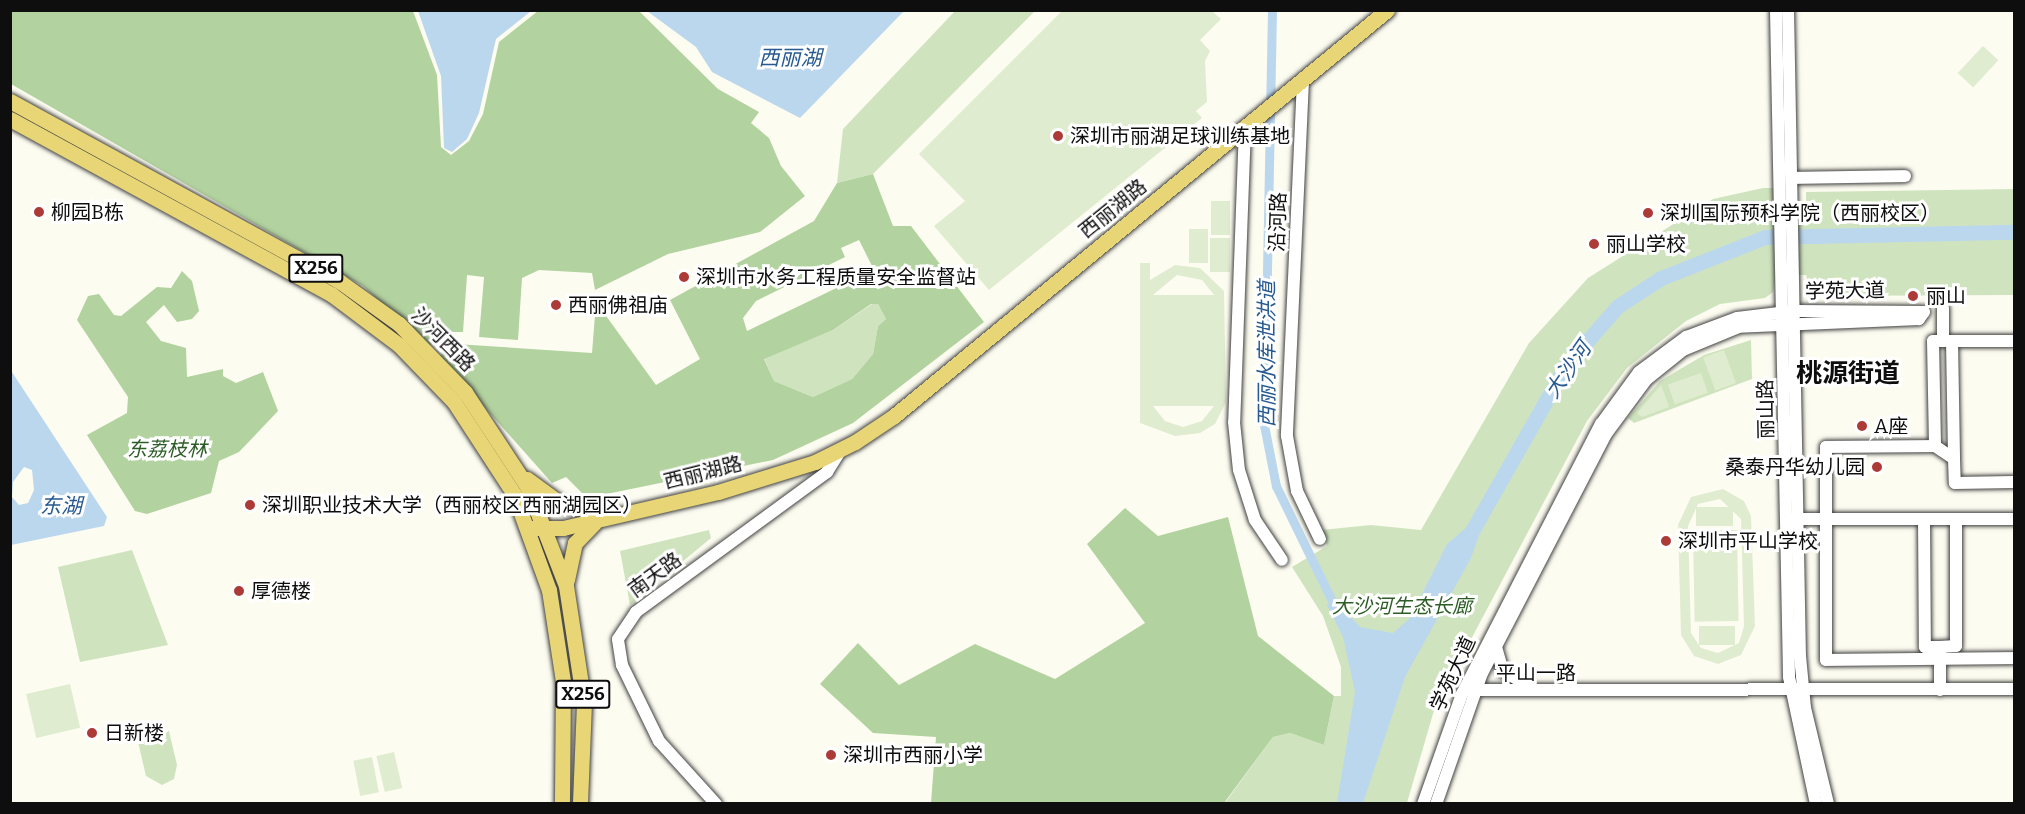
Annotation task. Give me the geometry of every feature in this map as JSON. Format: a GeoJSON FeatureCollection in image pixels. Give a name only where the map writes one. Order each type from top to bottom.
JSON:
{"type":"FeatureCollection","features":[{"type":"Feature","properties":{"kind":"main road"},"geometry":{"type":"LineString","coordinates":[[1300,76],[1372,10]]}},
{"type":"Feature","properties":{"kind":"main road"},"geometry":{"type":"LineString","coordinates":[[1266,104],[1387,10]]}},
{"type":"Feature","properties":{"kind":"main road","name":"沙河西路"},"geometry":{"type":"LineString","coordinates":[[10,101],[367,300],[450,374],[521,475],[540,527],[566,585],[584,703],[580,804]]}},
{"type":"Feature","properties":{"kind":"main road","name":"西丽湖路"},"geometry":{"type":"LineString","coordinates":[[540,527],[766,479],[842,448],[894,416],[1245,127],[1266,104]]}},
{"type":"Feature","properties":{"kind":"main road","name":"西丽湖路"},"geometry":{"type":"LineString","coordinates":[[603,514],[763,471],[850,434],[888,409],[1266,104]]}},
{"type":"Feature","properties":{"kind":"main road","name":"沙河西路"},"geometry":{"type":"LineString","coordinates":[[10,119],[310,281],[371,321],[423,368],[468,420],[540,527],[561,658],[561,804]]}},
{"type":"Feature","properties":{"kind":"main road"},"geometry":{"type":"LineString","coordinates":[[521,475],[561,504],[603,514]]}},
{"type":"Feature","properties":{"kind":"main road"},"geometry":{"type":"LineString","coordinates":[[566,585],[575,543],[603,514]]}},
{"type":"Feature","properties":{"kind":"street","name":"丽山路"},"geometry":{"type":"LineString","coordinates":[[1776,10],[1789,202],[1796,687],[1816,804]]}},
{"type":"Feature","properties":{"kind":"street","name":"丽山路"},"geometry":{"type":"LineString","coordinates":[[1788,10],[1794,178],[1789,202]]}},
{"type":"Feature","properties":{"kind":"street","name":"沿河路"},"geometry":{"type":"LineString","coordinates":[[1300,76],[1287,436],[1297,491],[1320,538]]}},
{"type":"Feature","properties":{"kind":"street","name":"沿河路"},"geometry":{"type":"LineString","coordinates":[[1245,127],[1234,422],[1239,470],[1255,520],[1282,560]]}},
{"type":"Feature","properties":{"kind":"street"},"geometry":{"type":"LineString","coordinates":[[1794,178],[1905,176]]}},
{"type":"Feature","properties":{"kind":"street"},"geometry":{"type":"LineString","coordinates":[[1943,308],[1947,341],[1954,483],[2014,482]]}},
{"type":"Feature","properties":{"kind":"street","name":"学苑大道"},"geometry":{"type":"LineString","coordinates":[[1423,804],[1472,689],[1591,442],[1627,386],[1655,358],[1694,333],[1737,318],[1791,316],[1924,312],[1919,318],[1791,316],[1739,327],[1702,340],[1636,391],[1599,446],[1496,647],[1472,689],[1436,804]]}},
{"type":"Feature","properties":{"kind":"street"},"geometry":{"type":"LineString","coordinates":[[1935,446],[1933,341],[2014,341]]}},
{"type":"Feature","properties":{"kind":"street"},"geometry":{"type":"LineString","coordinates":[[1954,459],[1935,446],[1826,447],[1826,660],[1940,653],[2014,658]]}},
{"type":"Feature","properties":{"kind":"street","name":"南天路"},"geometry":{"type":"LineString","coordinates":[[716,804],[659,741],[622,665],[618,639],[636,612],[827,472],[842,448]]}},
{"type":"Feature","properties":{"kind":"street"},"geometry":{"type":"LineString","coordinates":[[1793,519],[2014,519]]}},
{"type":"Feature","properties":{"kind":"street"},"geometry":{"type":"LineString","coordinates":[[1924,519],[1925,647],[1940,653],[1956,646],[1956,519]]}},
{"type":"Feature","properties":{"kind":"street"},"geometry":{"type":"LineString","coordinates":[[1496,647],[1503,671],[1527,685]]}},
{"type":"Feature","properties":{"kind":"street"},"geometry":{"type":"LineString","coordinates":[[1940,653],[1940,686]]}},
{"type":"Feature","properties":{"kind":"street","name":"平山一路"},"geometry":{"type":"LineString","coordinates":[[1940,686],[2014,681]]}},
{"type":"Feature","properties":{"kind":"street","name":"平山一路"},"geometry":{"type":"LineString","coordinates":[[1472,689],[1527,685],[1796,687]]}},
{"type":"Feature","properties":{"kind":"street","name":"平山一路"},"geometry":{"type":"LineString","coordinates":[[1472,689],[1940,686],[2014,689]]}},
{"type":"Feature","properties":{"kind":"street","name":"丽山路"},"geometry":{"type":"LineString","coordinates":[[1796,687],[1828,804]]}},
{"type":"Feature","properties":{"kind":"green space"},"geometry":{"type":"Polygon","coordinates":[[[956,10],[1035,11],[873,174],[837,183],[843,129],[956,10]]]}},
{"type":"Feature","properties":{"kind":"green space"},"geometry":{"type":"Polygon","coordinates":[[[11,11],[413,11],[437,75],[441,147],[451,155],[469,141],[483,114],[499,42],[538,11],[639,11],[718,89],[759,112],[751,123],[769,138],[781,166],[805,196],[760,232],[668,254],[595,290],[592,273],[539,270],[522,278],[518,340],[479,337],[484,277],[467,275],[463,332],[450,332],[429,346],[363,286],[11,84],[11,11]]]}},
{"type":"Feature","properties":{"kind":"green space","name":"深圳市丽湖足球训练基地"},"geometry":{"type":"Polygon","coordinates":[[[1062,11],[1212,11],[1221,19],[1200,40],[1210,51],[1205,61],[1207,102],[1196,111],[1202,118],[989,290],[934,226],[965,201],[919,154],[1062,11]]]}},
{"type":"Feature","properties":{"kind":"green space"},"geometry":{"type":"Polygon","coordinates":[[[1983,46],[1998,60],[1973,87],[1958,73],[1983,46]]]}},
{"type":"Feature","properties":{"kind":"green space"},"geometry":{"type":"Polygon","coordinates":[[[873,174],[893,226],[911,226],[984,322],[853,423],[773,460],[587,498],[566,477],[552,483],[439,356],[456,344],[592,353],[596,302],[656,385],[700,359],[670,300],[814,221],[837,183],[873,174]],[[859,240],[841,248],[845,257],[756,301],[743,318],[747,331],[874,270],[859,240]],[[871,304],[833,330],[764,359],[774,381],[813,397],[852,379],[873,354],[878,326],[886,319],[878,304],[871,304]]]}},
{"type":"Feature","properties":{"kind":"green space","name":"大沙河生态长廊"},"geometry":{"type":"Polygon","coordinates":[[[1763,188],[1774,188],[1775,203],[1806,203],[1806,192],[2014,189],[2014,295],[1813,296],[1806,275],[1776,275],[1773,292],[1765,298],[1720,304],[1686,321],[1627,368],[1587,421],[1435,707],[1407,803],[1224,804],[1273,737],[1290,733],[1324,745],[1334,696],[1341,696],[1341,667],[1323,616],[1292,567],[1327,546],[1321,530],[1371,525],[1421,530],[1529,343],[1588,278],[1713,199],[1763,188]]]}},
{"type":"Feature","properties":{"kind":"green space"},"geometry":{"type":"Polygon","coordinates":[[[1211,201],[1230,201],[1230,235],[1211,235],[1211,201]]]}},
{"type":"Feature","properties":{"kind":"green space"},"geometry":{"type":"Polygon","coordinates":[[[1189,229],[1208,229],[1208,263],[1189,263],[1189,229]]]}},
{"type":"Feature","properties":{"kind":"green space"},"geometry":{"type":"Polygon","coordinates":[[[1210,238],[1230,238],[1230,272],[1210,272],[1210,238]]]}},
{"type":"Feature","properties":{"kind":"green space"},"geometry":{"type":"Polygon","coordinates":[[[1140,263],[1150,263],[1150,280],[1175,265],[1200,268],[1224,291],[1226,402],[1215,424],[1200,433],[1175,436],[1140,423],[1140,263]],[[1177,275],[1153,295],[1214,295],[1202,280],[1177,275]],[[1153,406],[1165,421],[1183,427],[1202,421],[1214,406],[1153,406]]]}},
{"type":"Feature","properties":{"kind":"green space","name":"东荔枝林"},"geometry":{"type":"Polygon","coordinates":[[[182,271],[192,281],[199,311],[192,319],[177,322],[164,305],[146,322],[161,341],[186,348],[187,377],[223,369],[223,376],[236,383],[263,372],[278,411],[239,452],[219,461],[211,493],[147,514],[135,511],[87,435],[127,413],[128,397],[77,320],[88,296],[99,294],[114,315],[121,316],[157,287],[171,288],[182,271]]]}},
{"type":"Feature","properties":{"kind":"green space"},"geometry":{"type":"Polygon","coordinates":[[[872,304],[878,304],[886,319],[878,326],[873,354],[852,379],[813,397],[774,381],[764,358],[833,330],[872,304]]]}},
{"type":"Feature","properties":{"kind":"green space"},"geometry":{"type":"Polygon","coordinates":[[[1751,340],[1752,379],[1634,423],[1628,418],[1660,381],[1704,355],[1751,340]]]}},
{"type":"Feature","properties":{"kind":"green space"},"geometry":{"type":"Polygon","coordinates":[[[1724,350],[1736,383],[1715,390],[1703,358],[1724,350]]]}},
{"type":"Feature","properties":{"kind":"green space"},"geometry":{"type":"Polygon","coordinates":[[[1701,373],[1708,393],[1675,404],[1668,384],[1701,373]]]}},
{"type":"Feature","properties":{"kind":"green space"},"geometry":{"type":"Polygon","coordinates":[[[1661,385],[1669,407],[1642,417],[1637,413],[1661,385]]]}},
{"type":"Feature","properties":{"kind":"green space"},"geometry":{"type":"Polygon","coordinates":[[[1723,489],[1744,501],[1751,516],[1755,626],[1741,655],[1718,664],[1694,656],[1681,635],[1678,525],[1691,497],[1723,489]],[[1720,499],[1698,504],[1688,526],[1691,633],[1701,648],[1718,653],[1739,643],[1744,626],[1741,519],[1720,499]]]}},
{"type":"Feature","properties":{"kind":"green space"},"geometry":{"type":"Polygon","coordinates":[[[1696,507],[1733,507],[1733,526],[1696,526],[1696,507]]]}},
{"type":"Feature","properties":{"kind":"green space"},"geometry":{"type":"Polygon","coordinates":[[[1125,508],[1158,536],[1228,517],[1258,636],[1334,696],[1324,745],[1290,733],[1273,737],[1224,803],[931,803],[936,737],[873,733],[820,684],[858,643],[899,685],[975,644],[1055,679],[1145,623],[1087,544],[1125,508]]]}},
{"type":"Feature","properties":{"kind":"green space"},"geometry":{"type":"Polygon","coordinates":[[[709,530],[711,538],[630,605],[620,551],[709,530]]]}},
{"type":"Feature","properties":{"kind":"green space"},"geometry":{"type":"Polygon","coordinates":[[[1737,530],[1739,621],[1695,622],[1693,531],[1737,530]]]}},
{"type":"Feature","properties":{"kind":"green space"},"geometry":{"type":"Polygon","coordinates":[[[132,550],[168,645],[80,662],[58,567],[132,550]]]}},
{"type":"Feature","properties":{"kind":"green space"},"geometry":{"type":"Polygon","coordinates":[[[1699,626],[1735,626],[1735,645],[1699,645],[1699,626]]]}},
{"type":"Feature","properties":{"kind":"green space"},"geometry":{"type":"Polygon","coordinates":[[[70,684],[80,728],[36,738],[26,694],[70,684]]]}},
{"type":"Feature","properties":{"kind":"green space"},"geometry":{"type":"Polygon","coordinates":[[[153,722],[169,731],[177,765],[174,779],[162,785],[146,776],[138,742],[141,728],[153,722]]]}},
{"type":"Feature","properties":{"kind":"green space"},"geometry":{"type":"Polygon","coordinates":[[[394,752],[402,788],[385,792],[376,756],[394,752]]]}},
{"type":"Feature","properties":{"kind":"green space"},"geometry":{"type":"Polygon","coordinates":[[[372,757],[379,792],[360,796],[353,761],[372,757]]]}},
{"type":"Feature","properties":{"kind":"water"},"geometry":{"type":"Polygon","coordinates":[[[418,11],[531,11],[496,39],[479,113],[467,139],[452,152],[444,148],[441,76],[418,11]]]}},
{"type":"Feature","properties":{"kind":"water","name":"西丽湖"},"geometry":{"type":"Polygon","coordinates":[[[647,11],[904,11],[800,118],[712,72],[696,47],[647,11]]]}},
{"type":"Feature","properties":{"kind":"water","name":"东湖"},"geometry":{"type":"Polygon","coordinates":[[[10,369],[107,517],[104,526],[11,545],[10,369]],[[24,467],[13,482],[12,497],[19,505],[28,503],[34,490],[32,470],[24,467]]]}},
{"type":"Feature","properties":{"kind":"water"},"geometry":{"type":"Polygon","coordinates":[[[1468,526],[1479,535],[1471,558],[1405,677],[1363,803],[1337,803],[1355,692],[1343,637],[1327,605],[1335,600],[1360,627],[1393,633],[1410,618],[1447,544],[1468,526]]]}},
{"type":"Feature","properties":{"kind":"waterway","name":"西丽水库泄洪道"},"geometry":{"type":"LineString","coordinates":[[1272,10],[1264,425],[1276,486],[1338,613]]}},
{"type":"Feature","properties":{"kind":"waterway","name":"大沙河"},"geometry":{"type":"LineString","coordinates":[[1464,545],[1567,364],[1618,306],[1661,278],[1765,237],[2014,232]]}},
{"type":"Feature","properties":{"kind":"place","name":"深圳市丽湖足球训练基地"},"geometry":{"type":"Point","coordinates":[1058,136]}},
{"type":"Feature","properties":{"kind":"place","name":"柳园B栋"},"geometry":{"type":"Point","coordinates":[39,212]}},
{"type":"Feature","properties":{"kind":"place","name":"深圳国际预科学院（西丽校区）"},"geometry":{"type":"Point","coordinates":[1648,213]}},
{"type":"Feature","properties":{"kind":"place","name":"丽山学校"},"geometry":{"type":"Point","coordinates":[1594,244]}},
{"type":"Feature","properties":{"kind":"place","name":"深圳市水务工程质量安全监督站"},"geometry":{"type":"Point","coordinates":[684,277]}},
{"type":"Feature","properties":{"kind":"place","name":"丽山"},"geometry":{"type":"Point","coordinates":[1913,296]}},
{"type":"Feature","properties":{"kind":"place","name":"西丽佛祖庙"},"geometry":{"type":"Point","coordinates":[556,305]}},
{"type":"Feature","properties":{"kind":"place","name":"A座"},"geometry":{"type":"Point","coordinates":[1862,426]}},
{"type":"Feature","properties":{"kind":"place","name":"桑泰丹华幼儿园"},"geometry":{"type":"Point","coordinates":[1877,467]}},
{"type":"Feature","properties":{"kind":"place","name":"深圳职业技术大学（西丽校区西丽湖园区）"},"geometry":{"type":"Point","coordinates":[250,505]}},
{"type":"Feature","properties":{"kind":"place","name":"深圳市平山学校"},"geometry":{"type":"Point","coordinates":[1666,541]}},
{"type":"Feature","properties":{"kind":"place","name":"厚德楼"},"geometry":{"type":"Point","coordinates":[239,591]}},
{"type":"Feature","properties":{"kind":"place","name":"日新楼"},"geometry":{"type":"Point","coordinates":[92,733]}},
{"type":"Feature","properties":{"kind":"place","name":"深圳市西丽小学"},"geometry":{"type":"Point","coordinates":[831,755]}},
{"type":"Feature","properties":{"kind":"district","name":"桃源街道"},"geometry":{"type":"Point","coordinates":[1848,374]}}]}
